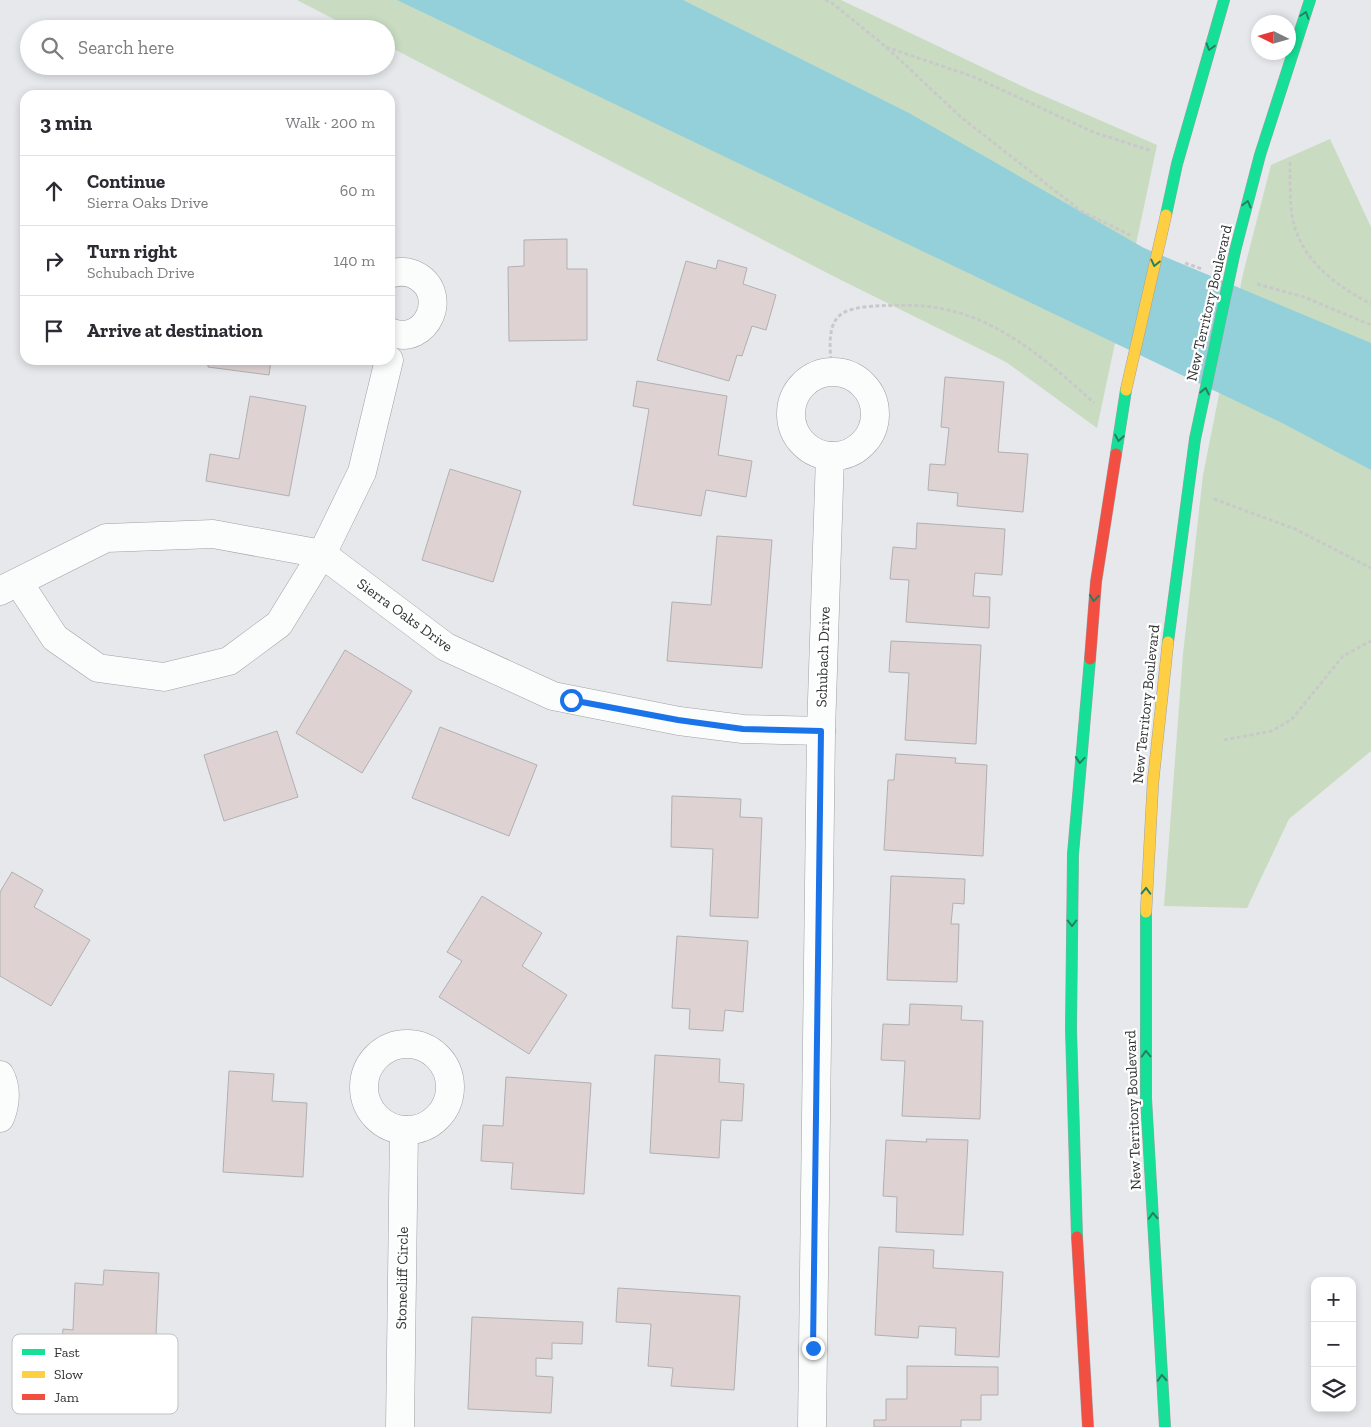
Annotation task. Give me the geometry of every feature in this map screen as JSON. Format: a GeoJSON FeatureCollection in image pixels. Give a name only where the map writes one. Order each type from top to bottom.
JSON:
{"type":"FeatureCollection","features":[{"type":"Feature","properties":{"kind":"main road"},"geometry":{"type":"LineString","coordinates":[[1088,1427],[1076,1210],[1072,1029],[1073,854],[1096,582],[1126,390],[1177,164],[1224,0]]}},
{"type":"Feature","properties":{"kind":"main road","name":"New Territory Boulevard"},"geometry":{"type":"LineString","coordinates":[[1165,1427],[1149,1147],[1144,1010],[1147,852],[1162,675],[1195,439],[1234,252],[1260,154],[1310,0]]}},
{"type":"Feature","properties":{"kind":"street"},"geometry":{"type":"LineString","coordinates":[[395,273],[408,272],[419,277],[428,285],[433,297],[433,309],[423,325],[395,339]]}},
{"type":"Feature","properties":{"kind":"street"},"geometry":{"type":"LineString","coordinates":[[9,587],[55,638],[98,668],[164,677],[229,661],[279,624],[322,554],[362,472],[388,365]]}},
{"type":"Feature","properties":{"kind":"street"},"geometry":{"type":"LineString","coordinates":[[838,372],[853,377],[866,387],[873,402],[876,418],[871,434],[860,447],[846,455],[830,456],[814,452],[801,441],[793,427],[792,411],[796,395],[807,382],[821,374],[832,373],[838,372]]}},
{"type":"Feature","properties":{"kind":"street","name":"Schubach Drive"},"geometry":{"type":"LineString","coordinates":[[812,1427],[821,731],[830,456]]}},
{"type":"Feature","properties":{"kind":"street","name":"Sierra Oaks Drive"},"geometry":{"type":"LineString","coordinates":[[9,587],[106,538],[213,534],[322,554],[446,647],[553,696],[678,720],[743,729],[821,731]]}},
{"type":"Feature","properties":{"kind":"street"},"geometry":{"type":"LineString","coordinates":[[0,1075],[4,1082],[6,1100],[0,1118]]}},
{"type":"Feature","properties":{"kind":"street","name":"Stonecliff Circle"},"geometry":{"type":"LineString","coordinates":[[400,1427],[404,1130]]}},
{"type":"Feature","properties":{"kind":"path"},"geometry":{"type":"LineString","coordinates":[[825,0],[832,3],[884,46],[962,118],[1074,205],[1133,237]]}},
{"type":"Feature","properties":{"kind":"path"},"geometry":{"type":"LineString","coordinates":[[884,46],[974,78],[1084,128],[1146,148],[1177,164]]}},
{"type":"Feature","properties":{"kind":"path"},"geometry":{"type":"LineString","coordinates":[[1290,156],[1291,210],[1302,245],[1319,270],[1350,293],[1371,304]]}},
{"type":"Feature","properties":{"kind":"path"},"geometry":{"type":"LineString","coordinates":[[1184,262],[1211,272]]}},
{"type":"Feature","properties":{"kind":"path"},"geometry":{"type":"LineString","coordinates":[[1249,282],[1304,297],[1371,325]]}},
{"type":"Feature","properties":{"kind":"path"},"geometry":{"type":"LineString","coordinates":[[832,373],[831,331],[836,318],[847,311],[861,307],[928,306],[950,310],[983,323],[1024,345],[1056,368],[1094,402]]}},
{"type":"Feature","properties":{"kind":"path"},"geometry":{"type":"LineString","coordinates":[[1205,495],[1295,529],[1371,568]]}},
{"type":"Feature","properties":{"kind":"path"},"geometry":{"type":"LineString","coordinates":[[1224,740],[1272,730],[1292,719],[1343,656],[1371,642]]}},
{"type":"Feature","properties":{"kind":"green space"},"geometry":{"type":"Polygon","coordinates":[[[297,0],[841,0],[1028,89],[1157,145],[1097,428],[1006,362],[835,277],[395,50],[395,20],[336,20],[297,0]]]}},
{"type":"Feature","properties":{"kind":"green space"},"geometry":{"type":"Polygon","coordinates":[[[1330,139],[1371,227],[1371,751],[1289,819],[1247,908],[1164,906],[1183,654],[1203,475],[1243,274],[1271,165],[1330,139]]]}},
{"type":"Feature","properties":{"kind":"water"},"geometry":{"type":"Polygon","coordinates":[[[397,0],[683,0],[909,113],[1144,248],[1371,343],[1371,470],[1282,423],[397,0]]]}},
{"type":"Feature","properties":{"kind":"building"},"geometry":{"type":"Polygon","coordinates":[[[567,239],[567,269],[587,269],[587,340],[509,341],[508,267],[524,266],[524,240],[567,239]]]}},
{"type":"Feature","properties":{"kind":"building"},"geometry":{"type":"Polygon","coordinates":[[[718,260],[747,268],[743,284],[776,295],[766,330],[752,326],[742,356],[737,355],[729,381],[657,360],[686,261],[716,269],[718,260]]]}},
{"type":"Feature","properties":{"kind":"building"},"geometry":{"type":"Polygon","coordinates":[[[208,365],[270,365],[269,375],[208,367],[208,365]]]}},
{"type":"Feature","properties":{"kind":"building"},"geometry":{"type":"Polygon","coordinates":[[[945,377],[1004,382],[998,452],[1028,454],[1023,512],[957,506],[958,493],[928,490],[930,464],[945,465],[949,428],[941,427],[945,377]]]}},
{"type":"Feature","properties":{"kind":"building"},"geometry":{"type":"Polygon","coordinates":[[[637,381],[727,396],[718,455],[752,461],[746,497],[706,490],[701,516],[633,505],[649,409],[633,406],[637,381]]]}},
{"type":"Feature","properties":{"kind":"building"},"geometry":{"type":"Polygon","coordinates":[[[250,396],[306,406],[289,496],[206,481],[210,454],[239,459],[250,396]]]}},
{"type":"Feature","properties":{"kind":"building"},"geometry":{"type":"Polygon","coordinates":[[[450,469],[521,491],[493,582],[422,560],[450,469]]]}},
{"type":"Feature","properties":{"kind":"building"},"geometry":{"type":"Polygon","coordinates":[[[917,523],[1005,529],[1002,575],[975,573],[973,596],[990,597],[989,628],[906,622],[909,580],[890,579],[893,547],[916,549],[917,523]]]}},
{"type":"Feature","properties":{"kind":"building"},"geometry":{"type":"Polygon","coordinates":[[[717,536],[772,540],[762,668],[667,661],[672,602],[711,605],[717,536]]]}},
{"type":"Feature","properties":{"kind":"building"},"geometry":{"type":"Polygon","coordinates":[[[891,641],[981,645],[976,744],[905,740],[909,673],[889,672],[891,641]]]}},
{"type":"Feature","properties":{"kind":"building"},"geometry":{"type":"Polygon","coordinates":[[[345,650],[412,691],[362,773],[296,733],[345,650]]]}},
{"type":"Feature","properties":{"kind":"building"},"geometry":{"type":"Polygon","coordinates":[[[440,727],[537,765],[509,836],[412,798],[440,727]]]}},
{"type":"Feature","properties":{"kind":"building"},"geometry":{"type":"Polygon","coordinates":[[[277,731],[298,797],[224,821],[204,755],[277,731]]]}},
{"type":"Feature","properties":{"kind":"building"},"geometry":{"type":"Polygon","coordinates":[[[896,754],[956,758],[955,763],[987,765],[983,856],[884,850],[888,780],[894,780],[896,754]]]}},
{"type":"Feature","properties":{"kind":"building"},"geometry":{"type":"Polygon","coordinates":[[[672,796],[741,799],[740,817],[762,818],[758,918],[710,916],[713,849],[671,847],[672,796]]]}},
{"type":"Feature","properties":{"kind":"building"},"geometry":{"type":"Polygon","coordinates":[[[12,872],[43,890],[34,907],[90,940],[51,1006],[0,976],[0,892],[12,872]]]}},
{"type":"Feature","properties":{"kind":"building"},"geometry":{"type":"Polygon","coordinates":[[[891,876],[965,879],[964,904],[953,903],[951,924],[959,924],[957,982],[887,980],[891,876]]]}},
{"type":"Feature","properties":{"kind":"building"},"geometry":{"type":"Polygon","coordinates":[[[482,896],[542,933],[522,966],[567,995],[529,1054],[439,997],[462,961],[447,952],[482,896]]]}},
{"type":"Feature","properties":{"kind":"building"},"geometry":{"type":"Polygon","coordinates":[[[677,936],[748,941],[743,1012],[725,1010],[723,1031],[689,1029],[690,1009],[672,1008],[677,936]]]}},
{"type":"Feature","properties":{"kind":"building"},"geometry":{"type":"Polygon","coordinates":[[[910,1004],[962,1006],[961,1020],[983,1021],[980,1119],[902,1116],[905,1061],[881,1060],[883,1024],[909,1025],[910,1004]]]}},
{"type":"Feature","properties":{"kind":"building"},"geometry":{"type":"Polygon","coordinates":[[[655,1055],[720,1059],[719,1082],[744,1084],[742,1121],[721,1120],[719,1158],[650,1153],[655,1055]]]}},
{"type":"Feature","properties":{"kind":"building"},"geometry":{"type":"Polygon","coordinates":[[[229,1071],[274,1074],[272,1101],[307,1103],[303,1177],[223,1172],[229,1071]]]}},
{"type":"Feature","properties":{"kind":"building"},"geometry":{"type":"Polygon","coordinates":[[[506,1077],[591,1083],[584,1194],[511,1189],[513,1163],[481,1161],[483,1125],[503,1126],[506,1077]]]}},
{"type":"Feature","properties":{"kind":"building"},"geometry":{"type":"Polygon","coordinates":[[[926,1139],[968,1140],[963,1235],[896,1232],[897,1197],[883,1196],[886,1140],[927,1142],[926,1139]]]}},
{"type":"Feature","properties":{"kind":"building"},"geometry":{"type":"Polygon","coordinates":[[[879,1247],[934,1250],[933,1268],[1003,1272],[999,1357],[955,1355],[956,1328],[919,1326],[918,1338],[875,1335],[879,1247]]]}},
{"type":"Feature","properties":{"kind":"building"},"geometry":{"type":"Polygon","coordinates":[[[104,1270],[159,1273],[156,1334],[63,1334],[63,1329],[73,1330],[75,1283],[103,1285],[104,1270]]]}},
{"type":"Feature","properties":{"kind":"building"},"geometry":{"type":"Polygon","coordinates":[[[618,1288],[740,1296],[734,1390],[671,1386],[673,1368],[648,1366],[651,1324],[616,1322],[618,1288]]]}},
{"type":"Feature","properties":{"kind":"building"},"geometry":{"type":"Polygon","coordinates":[[[472,1317],[583,1322],[582,1344],[552,1343],[552,1359],[536,1358],[536,1376],[553,1377],[551,1413],[468,1409],[472,1317]]]}},
{"type":"Feature","properties":{"kind":"building"},"geometry":{"type":"Polygon","coordinates":[[[907,1366],[998,1367],[998,1395],[981,1395],[981,1420],[961,1420],[961,1427],[874,1427],[874,1420],[886,1420],[886,1399],[907,1399],[907,1366]]]}},
{"type":"Feature","properties":{"kind":"traffic: fast"},"geometry":{"type":"LineString","coordinates":[[1166,215],[1177,164],[1224,0]]}},
{"type":"Feature","properties":{"kind":"traffic: fast"},"geometry":{"type":"LineString","coordinates":[[1235,251],[1260,155],[1310,0]]}},
{"type":"Feature","properties":{"kind":"traffic: fast"},"geometry":{"type":"LineString","coordinates":[[1195,439],[1235,251]]}},
{"type":"Feature","properties":{"kind":"traffic: fast"},"geometry":{"type":"LineString","coordinates":[[1116,454],[1126,390]]}},
{"type":"Feature","properties":{"kind":"traffic: fast"},"geometry":{"type":"LineString","coordinates":[[1168,642],[1195,439]]}},
{"type":"Feature","properties":{"kind":"traffic: fast"},"geometry":{"type":"LineString","coordinates":[[1077,1237],[1071,1029],[1073,854],[1090,659]]}},
{"type":"Feature","properties":{"kind":"traffic: fast"},"geometry":{"type":"LineString","coordinates":[[1146,912],[1146,1098],[1165,1427]]}},
{"type":"Feature","properties":{"kind":"traffic: slow"},"geometry":{"type":"LineString","coordinates":[[1126,390],[1166,215]]}},
{"type":"Feature","properties":{"kind":"traffic: slow"},"geometry":{"type":"LineString","coordinates":[[1146,912],[1153,782],[1168,642]]}},
{"type":"Feature","properties":{"kind":"traffic: jam"},"geometry":{"type":"LineString","coordinates":[[1090,659],[1096,582],[1116,454]]}},
{"type":"Feature","properties":{"kind":"traffic: jam"},"geometry":{"type":"LineString","coordinates":[[1077,1237],[1088,1427]]}},
{"type":"Feature","properties":{"kind":"route"},"geometry":{"type":"LineString","coordinates":[[571,700],[678,720],[743,729],[821,731],[813,1348]]}}]}
